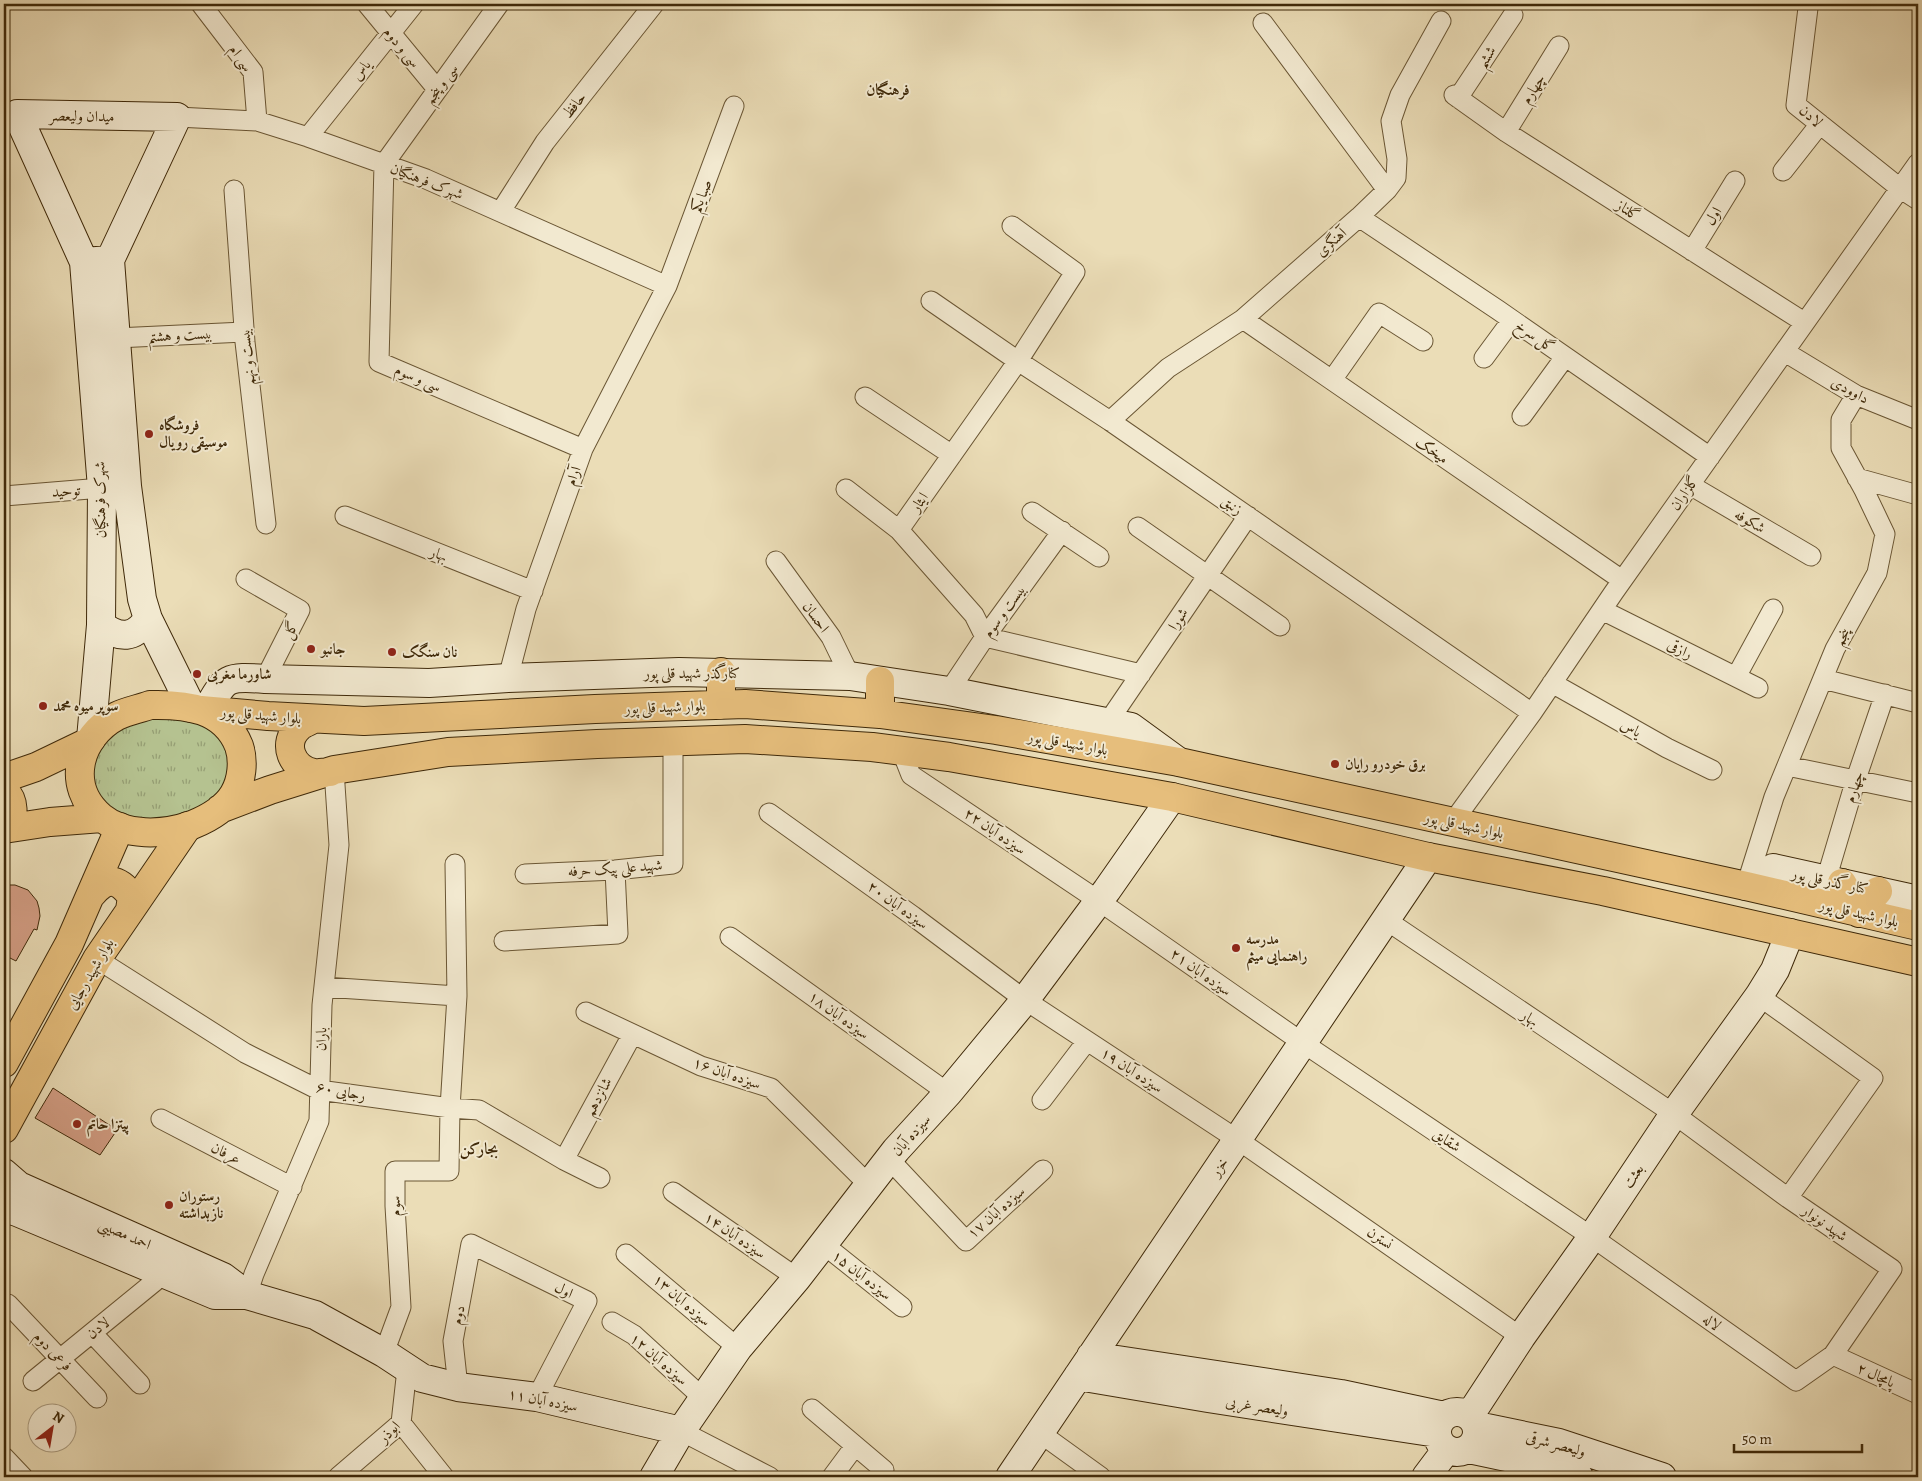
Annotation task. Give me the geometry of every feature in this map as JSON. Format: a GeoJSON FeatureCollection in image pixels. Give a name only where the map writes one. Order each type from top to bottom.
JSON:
{"type":"FeatureCollection","features":[{"type":"Feature","properties":{"kind":"main road"},"geometry":{"type":"LineString","coordinates":[[721,672],[721,705]]}},
{"type":"Feature","properties":{"kind":"main road"},"geometry":{"type":"LineString","coordinates":[[880,681],[880,714]]}},
{"type":"Feature","properties":{"kind":"main road","name":"بلوار شهید قلی پور"},"geometry":{"type":"LineString","coordinates":[[200,710],[364,721],[745,704],[880,714],[996,730],[1179,762],[1746,886],[1918,926]]}},
{"type":"Feature","properties":{"kind":"main road"},"geometry":{"type":"LineString","coordinates":[[111,822],[88,802],[80,782],[80,761],[90,740],[102,727],[117,716],[150,705],[166,705],[200,710],[220,719],[234,734],[242,754],[241,775],[233,794],[220,809]]}},
{"type":"Feature","properties":{"kind":"main road"},"geometry":{"type":"LineString","coordinates":[[313,719],[299,727],[292,736],[289,748],[294,760],[303,769],[315,774],[448,752],[745,739],[872,747],[949,757],[1172,796],[1428,857],[1603,891],[1918,962]]}},
{"type":"Feature","properties":{"kind":"main road"},"geometry":{"type":"LineString","coordinates":[[4,778],[36,767],[90,740]]}},
{"type":"Feature","properties":{"kind":"main road"},"geometry":{"type":"LineString","coordinates":[[5,829],[50,822],[111,822],[138,832],[172,831],[204,820],[220,809],[270,790],[332,771]]}},
{"type":"Feature","properties":{"kind":"main road"},"geometry":{"type":"LineString","coordinates":[[4,790],[8,794],[13,808],[10,822],[5,829]]}},
{"type":"Feature","properties":{"kind":"main road"},"geometry":{"type":"LineString","coordinates":[[4,1063],[70,944],[91,895],[111,822]]}},
{"type":"Feature","properties":{"kind":"main road","name":"بلوار شهید رجایی"},"geometry":{"type":"LineString","coordinates":[[4,1129],[97,959],[188,826]]}},
{"type":"Feature","properties":{"kind":"main road"},"geometry":{"type":"LineString","coordinates":[[91,895],[99,885],[112,882],[125,886],[132,897],[130,910]]}},
{"type":"Feature","properties":{"kind":"main road"},"geometry":{"type":"LineString","coordinates":[[1834,882],[1859,913],[1878,891]]}},
{"type":"Feature","properties":{"kind":"street","name":"سی ام"},"geometry":{"type":"LineString","coordinates":[[201,4],[253,72],[257,121]]}},
{"type":"Feature","properties":{"kind":"street","name":"سی و دوم"},"geometry":{"type":"LineString","coordinates":[[367,4],[437,89]]}},
{"type":"Feature","properties":{"kind":"street","name":"یاس"},"geometry":{"type":"LineString","coordinates":[[308,137],[414,4]]}},
{"type":"Feature","properties":{"kind":"street","name":"سی و پنجم"},"geometry":{"type":"LineString","coordinates":[[384,164],[498,4]]}},
{"type":"Feature","properties":{"kind":"street","name":"حافظ"},"geometry":{"type":"LineString","coordinates":[[500,212],[546,142],[654,4]]}},
{"type":"Feature","properties":{"kind":"street","name":"لادن"},"geometry":{"type":"LineString","coordinates":[[1808,8],[1796,104],[1901,189]]}},
{"type":"Feature","properties":{"kind":"street","name":"ششم"},"geometry":{"type":"LineString","coordinates":[[1456,97],[1513,15]]}},
{"type":"Feature","properties":{"kind":"street"},"geometry":{"type":"LineString","coordinates":[[1263,23],[1388,190],[1396,178],[1396,158],[1391,120],[1400,95],[1441,21]]}},
{"type":"Feature","properties":{"kind":"street","name":"چهارم"},"geometry":{"type":"LineString","coordinates":[[1506,132],[1559,46]]}},
{"type":"Feature","properties":{"kind":"street","name":"گلناز"},"geometry":{"type":"LineString","coordinates":[[1456,97],[1506,132],[1804,322]]}},
{"type":"Feature","properties":{"kind":"street","name":"صبا یکم"},"geometry":{"type":"LineString","coordinates":[[667,286],[734,106]]}},
{"type":"Feature","properties":{"kind":"street","name":"میدان ولیعصر"},"geometry":{"type":"LineString","coordinates":[[11,114],[176,117]]}},
{"type":"Feature","properties":{"kind":"street","name":"میدان ولیعصر"},"geometry":{"type":"LineString","coordinates":[[11,114],[97,261]]}},
{"type":"Feature","properties":{"kind":"street","name":"شهرک فرهنگیان"},"geometry":{"type":"LineString","coordinates":[[176,117],[257,121],[308,137],[426,179],[667,286]]}},
{"type":"Feature","properties":{"kind":"street"},"geometry":{"type":"LineString","coordinates":[[97,261],[176,117]]}},
{"type":"Feature","properties":{"kind":"street"},"geometry":{"type":"LineString","coordinates":[[1783,171],[1820,124]]}},
{"type":"Feature","properties":{"kind":"street","name":"گلزاران"},"geometry":{"type":"LineString","coordinates":[[1452,823],[1532,713],[1622,580],[1918,163]]}},
{"type":"Feature","properties":{"kind":"street","name":"سی و سوم"},"geometry":{"type":"LineString","coordinates":[[384,164],[379,362],[583,449]]}},
{"type":"Feature","properties":{"kind":"street","name":"اول"},"geometry":{"type":"LineString","coordinates":[[1692,251],[1735,181]]}},
{"type":"Feature","properties":{"kind":"street"},"geometry":{"type":"LineString","coordinates":[[1901,189],[1918,200]]}},
{"type":"Feature","properties":{"kind":"street","name":"بیست و نهم"},"geometry":{"type":"LineString","coordinates":[[234,190],[244,332],[266,524]]}},
{"type":"Feature","properties":{"kind":"street","name":"آهنگری"},"geometry":{"type":"LineString","coordinates":[[1110,421],[1168,368],[1243,319],[1360,217],[1388,190]]}},
{"type":"Feature","properties":{"kind":"street","name":"گل سرخ"},"geometry":{"type":"LineString","coordinates":[[1360,217],[1710,457]]}},
{"type":"Feature","properties":{"kind":"street","name":"ایثار"},"geometry":{"type":"LineString","coordinates":[[899,530],[1018,361],[1075,272],[1012,226]]}},
{"type":"Feature","properties":{"kind":"street","name":"شهرک فرهنگیان"},"geometry":{"type":"LineString","coordinates":[[90,740],[114,487],[116,338],[97,261]]}},
{"type":"Feature","properties":{"kind":"street","name":"شهرک فرهنگیان"},"geometry":{"type":"LineString","coordinates":[[97,261],[114,487],[148,619],[200,710]]}},
{"type":"Feature","properties":{"kind":"street","name":"آرام"},"geometry":{"type":"LineString","coordinates":[[508,678],[526,609],[583,449],[667,286]]}},
{"type":"Feature","properties":{"kind":"street","name":"زنبق"},"geometry":{"type":"LineString","coordinates":[[931,301],[1110,421],[1532,713]]}},
{"type":"Feature","properties":{"kind":"street"},"geometry":{"type":"LineString","coordinates":[[1332,380],[1379,313],[1423,341]]}},
{"type":"Feature","properties":{"kind":"street","name":"میخک"},"geometry":{"type":"LineString","coordinates":[[1243,319],[1622,580]]}},
{"type":"Feature","properties":{"kind":"street"},"geometry":{"type":"LineString","coordinates":[[1484,358],[1512,320]]}},
{"type":"Feature","properties":{"kind":"street","name":"بیست و هشتم"},"geometry":{"type":"LineString","coordinates":[[116,338],[244,332]]}},
{"type":"Feature","properties":{"kind":"street","name":"داوودی"},"geometry":{"type":"LineString","coordinates":[[1784,352],[1856,395],[1918,420]]}},
{"type":"Feature","properties":{"kind":"street"},"geometry":{"type":"LineString","coordinates":[[1522,416],[1565,357]]}},
{"type":"Feature","properties":{"kind":"street","name":"پنجم"},"geometry":{"type":"LineString","coordinates":[[1746,886],[1774,797],[1822,679],[1835,649],[1877,573],[1885,534],[1841,448],[1841,420],[1856,395]]}},
{"type":"Feature","properties":{"kind":"street"},"geometry":{"type":"LineString","coordinates":[[865,398],[952,455]]}},
{"type":"Feature","properties":{"kind":"street"},"geometry":{"type":"LineString","coordinates":[[1857,478],[1918,495]]}},
{"type":"Feature","properties":{"kind":"street","name":"شکوفه"},"geometry":{"type":"LineString","coordinates":[[1690,485],[1811,556]]}},
{"type":"Feature","properties":{"kind":"street","name":"توحید"},"geometry":{"type":"LineString","coordinates":[[4,496],[114,487]]}},
{"type":"Feature","properties":{"kind":"street"},"geometry":{"type":"LineString","coordinates":[[846,489],[899,530],[974,615],[985,637],[1141,674]]}},
{"type":"Feature","properties":{"kind":"street"},"geometry":{"type":"LineString","coordinates":[[1032,512],[1099,557]]}},
{"type":"Feature","properties":{"kind":"street","name":"بهار"},"geometry":{"type":"LineString","coordinates":[[345,516],[532,591]]}},
{"type":"Feature","properties":{"kind":"street","name":"شورا"},"geometry":{"type":"LineString","coordinates":[[1108,722],[1248,516]]}},
{"type":"Feature","properties":{"kind":"street"},"geometry":{"type":"LineString","coordinates":[[1138,527],[1280,626]]}},
{"type":"Feature","properties":{"kind":"street","name":"بیست و سوم"},"geometry":{"type":"LineString","coordinates":[[949,691],[985,637],[1062,532]]}},
{"type":"Feature","properties":{"kind":"street","name":"احسان"},"geometry":{"type":"LineString","coordinates":[[776,561],[831,638],[850,676]]}},
{"type":"Feature","properties":{"kind":"street","name":"گل"},"geometry":{"type":"LineString","coordinates":[[246,579],[300,610],[265,679]]}},
{"type":"Feature","properties":{"kind":"street"},"geometry":{"type":"LineString","coordinates":[[1736,677],[1773,609]]}},
{"type":"Feature","properties":{"kind":"street","name":"رازقی"},"geometry":{"type":"LineString","coordinates":[[1602,610],[1758,688]]}},
{"type":"Feature","properties":{"kind":"street"},"geometry":{"type":"LineString","coordinates":[[101,626],[110,632],[122,636],[135,633],[143,627],[148,619]]}},
{"type":"Feature","properties":{"kind":"street","name":"کنارگذر شهید قلی پور"},"geometry":{"type":"LineString","coordinates":[[200,710],[222,684],[230,679],[240,677],[429,683],[508,678],[721,672],[850,676],[949,691],[1131,727],[1179,762]]}},
{"type":"Feature","properties":{"kind":"street"},"geometry":{"type":"LineString","coordinates":[[1822,679],[1918,703]]}},
{"type":"Feature","properties":{"kind":"street","name":"یاس"},"geometry":{"type":"LineString","coordinates":[[1552,683],[1667,748],[1712,770]]}},
{"type":"Feature","properties":{"kind":"street","name":"چهارم"},"geometry":{"type":"LineString","coordinates":[[1834,882],[1856,779],[1885,694]]}},
{"type":"Feature","properties":{"kind":"street","name":"شهید علی پیک حرفه"},"geometry":{"type":"LineString","coordinates":[[525,874],[615,870],[673,864],[672,741]]}},
{"type":"Feature","properties":{"kind":"street","name":"سیزده آبان ۲۲"},"geometry":{"type":"LineString","coordinates":[[902,752],[911,775],[1099,901]]}},
{"type":"Feature","properties":{"kind":"street"},"geometry":{"type":"LineString","coordinates":[[1787,766],[1918,793]]}},
{"type":"Feature","properties":{"kind":"street","name":"باران"},"geometry":{"type":"LineString","coordinates":[[247,1295],[254,1274],[319,1121],[324,988],[339,845],[332,771]]}},
{"type":"Feature","properties":{"kind":"street","name":"سیزده آبان"},"geometry":{"type":"LineString","coordinates":[[654,1477],[681,1431],[738,1348],[797,1278],[889,1159],[948,1094],[1025,1000],[1099,901],[1172,796]]}},
{"type":"Feature","properties":{"kind":"street","name":"سیزده آبان ۲۰"},"geometry":{"type":"LineString","coordinates":[[768,813],[913,916],[1025,1000]]}},
{"type":"Feature","properties":{"kind":"street","name":"خزر"},"geometry":{"type":"LineString","coordinates":[[1010,1477],[1428,857]]}},
{"type":"Feature","properties":{"kind":"street"},"geometry":{"type":"LineString","coordinates":[[450,1108],[457,996],[455,864]]}},
{"type":"Feature","properties":{"kind":"street","name":"کنار گذر قلی پور"},"geometry":{"type":"LineString","coordinates":[[1746,886],[1773,868],[1918,900]]}},
{"type":"Feature","properties":{"kind":"street"},"geometry":{"type":"LineString","coordinates":[[504,941],[618,934],[615,870]]}},
{"type":"Feature","properties":{"kind":"street","name":"سیزده آبان ۲۱"},"geometry":{"type":"LineString","coordinates":[[1099,901],[1303,1044]]}},
{"type":"Feature","properties":{"kind":"street","name":"بهار"},"geometry":{"type":"LineString","coordinates":[[1386,920],[1674,1114]]}},
{"type":"Feature","properties":{"kind":"street","name":"بعثت"},"geometry":{"type":"LineString","coordinates":[[1426,1477],[1521,1337],[1592,1237],[1674,1114],[1758,996],[1775,970],[1790,933]]}},
{"type":"Feature","properties":{"kind":"street","name":"سیزده آبان ۱۸"},"geometry":{"type":"LineString","coordinates":[[730,936],[948,1094]]}},
{"type":"Feature","properties":{"kind":"street","name":"رجایی ۶۰"},"geometry":{"type":"LineString","coordinates":[[97,959],[245,1053],[319,1090],[450,1108],[479,1110],[564,1160],[600,1178]]}},
{"type":"Feature","properties":{"kind":"street"},"geometry":{"type":"LineString","coordinates":[[324,988],[457,996]]}},
{"type":"Feature","properties":{"kind":"street"},"geometry":{"type":"LineString","coordinates":[[1758,996],[1873,1078],[1788,1198]]}},
{"type":"Feature","properties":{"kind":"street","name":"سیزده آبان ۱۹"},"geometry":{"type":"LineString","coordinates":[[1025,1000],[1238,1140]]}},
{"type":"Feature","properties":{"kind":"street","name":"سیزده آبان ۱۶"},"geometry":{"type":"LineString","coordinates":[[586,1012],[701,1066],[770,1088],[869,1185]]}},
{"type":"Feature","properties":{"kind":"street","name":"شانزدهم"},"geometry":{"type":"LineString","coordinates":[[564,1160],[632,1034]]}},
{"type":"Feature","properties":{"kind":"street"},"geometry":{"type":"LineString","coordinates":[[1042,1100],[1087,1041]]}},
{"type":"Feature","properties":{"kind":"street","name":"شقایق"},"geometry":{"type":"LineString","coordinates":[[1303,1044],[1592,1237]]}},
{"type":"Feature","properties":{"kind":"street","name":"سوم"},"geometry":{"type":"LineString","coordinates":[[384,1354],[401,1308],[395,1206],[396,1171],[449,1171],[450,1108]]}},
{"type":"Feature","properties":{"kind":"street","name":"شهید نونوار"},"geometry":{"type":"LineString","coordinates":[[1674,1114],[1788,1198],[1892,1269],[1833,1355]]}},
{"type":"Feature","properties":{"kind":"street","name":"عرفان"},"geometry":{"type":"LineString","coordinates":[[161,1119],[292,1187]]}},
{"type":"Feature","properties":{"kind":"street","name":"نسترن"},"geometry":{"type":"LineString","coordinates":[[1238,1140],[1521,1337]]}},
{"type":"Feature","properties":{"kind":"street","name":"سیزده آبان ۱۷"},"geometry":{"type":"LineString","coordinates":[[889,1159],[966,1241],[1043,1170]]}},
{"type":"Feature","properties":{"kind":"street","name":"احمد مصیبی"},"geometry":{"type":"LineString","coordinates":[[4,1173],[19,1186],[13,1203]]}},
{"type":"Feature","properties":{"kind":"street","name":"سیزده آبان ۱۴"},"geometry":{"type":"LineString","coordinates":[[673,1192],[797,1278]]}},
{"type":"Feature","properties":{"kind":"street","name":"احمد مصیبی"},"geometry":{"type":"LineString","coordinates":[[13,1203],[223,1277],[247,1295]]}},
{"type":"Feature","properties":{"kind":"street","name":"احمد مصیبی"},"geometry":{"type":"LineString","coordinates":[[13,1203],[164,1274],[215,1295],[247,1295],[315,1315],[407,1369]]}},
{"type":"Feature","properties":{"kind":"street","name":"لاله"},"geometry":{"type":"LineString","coordinates":[[1592,1237],[1796,1381],[1833,1355]]}},
{"type":"Feature","properties":{"kind":"street","name":"اول"},"geometry":{"type":"LineString","coordinates":[[471,1244],[587,1301],[537,1397]]}},
{"type":"Feature","properties":{"kind":"street","name":"دوم"},"geometry":{"type":"LineString","coordinates":[[458,1387],[453,1342],[471,1244]]}},
{"type":"Feature","properties":{"kind":"street","name":"سیزده آبان ۱۵"},"geometry":{"type":"LineString","coordinates":[[822,1244],[902,1306]]}},
{"type":"Feature","properties":{"kind":"street","name":"سیزده آبان ۱۳"},"geometry":{"type":"LineString","coordinates":[[626,1254],[738,1348]]}},
{"type":"Feature","properties":{"kind":"street","name":"لادن"},"geometry":{"type":"LineString","coordinates":[[33,1382],[164,1274]]}},
{"type":"Feature","properties":{"kind":"street","name":"فرعی دوم"},"geometry":{"type":"LineString","coordinates":[[8,1304],[97,1398]]}},
{"type":"Feature","properties":{"kind":"street","name":"سیزده آبان ۱۲"},"geometry":{"type":"LineString","coordinates":[[612,1322],[634,1335],[703,1398]]}},
{"type":"Feature","properties":{"kind":"street"},"geometry":{"type":"LineString","coordinates":[[92,1333],[140,1384]]}},
{"type":"Feature","properties":{"kind":"street","name":"پامچال ۲"},"geometry":{"type":"LineString","coordinates":[[1833,1355],[1918,1394]]}},
{"type":"Feature","properties":{"kind":"street","name":"ولیعصر غربی"},"geometry":{"type":"LineString","coordinates":[[1084,1366],[1263,1394],[1340,1394],[1457,1431]]}},
{"type":"Feature","properties":{"kind":"street","name":"سیزده آبان ۱۱"},"geometry":{"type":"LineString","coordinates":[[407,1369],[422,1378],[458,1387],[537,1397],[681,1431]]}},
{"type":"Feature","properties":{"kind":"street","name":"ابوذر"},"geometry":{"type":"LineString","coordinates":[[338,1477],[401,1423],[407,1369]]}},
{"type":"Feature","properties":{"kind":"street"},"geometry":{"type":"LineString","coordinates":[[812,1409],[884,1470]]}},
{"type":"Feature","properties":{"kind":"street"},"geometry":{"type":"LineString","coordinates":[[401,1423],[444,1477]]}},
{"type":"Feature","properties":{"kind":"street"},"geometry":{"type":"LineString","coordinates":[[681,1431],[770,1477]]}},
{"type":"Feature","properties":{"kind":"street","name":"ولیعصر شرقی"},"geometry":{"type":"LineString","coordinates":[[1457,1431],[1539,1464],[1579,1477]]}},
{"type":"Feature","properties":{"kind":"street","name":"ولیعصر شرقی"},"geometry":{"type":"LineString","coordinates":[[1457,1431],[1559,1443],[1662,1477]]}},
{"type":"Feature","properties":{"kind":"street"},"geometry":{"type":"LineString","coordinates":[[1040,1433],[1101,1477]]}},
{"type":"Feature","properties":{"kind":"street"},"geometry":{"type":"LineString","coordinates":[[832,1477],[855,1446]]}},
{"type":"Feature","properties":{"kind":"street"},"geometry":{"type":"LineString","coordinates":[[4,1458],[23,1477]]}},
{"type":"Feature","properties":{"kind":"green space"},"geometry":{"type":"Polygon","coordinates":[[[185,715],[211,724],[233,761],[229,782],[209,806],[187,817],[125,820],[102,806],[89,784],[90,759],[107,736],[146,716],[185,715]]]}},
{"type":"Feature","properties":{"kind":"building"},"geometry":{"type":"Polygon","coordinates":[[[4,885],[15,885],[28,890],[37,901],[39,908],[40,916],[37,930],[34,929],[16,961],[4,955],[4,885]]]}},
{"type":"Feature","properties":{"kind":"building","name":"پیتزا حاتم"},"geometry":{"type":"Polygon","coordinates":[[[53,1088],[117,1130],[100,1155],[35,1118],[53,1088]]]}},
{"type":"Feature","properties":{"kind":"place","name":"فروشگاه موسیقی رویال"},"geometry":{"type":"Point","coordinates":[149,434]}},
{"type":"Feature","properties":{"kind":"place","name":"جانبو"},"geometry":{"type":"Point","coordinates":[311,649]}},
{"type":"Feature","properties":{"kind":"place","name":"نان سنگک"},"geometry":{"type":"Point","coordinates":[392,652]}},
{"type":"Feature","properties":{"kind":"place","name":"شاورما مغربی"},"geometry":{"type":"Point","coordinates":[197,674]}},
{"type":"Feature","properties":{"kind":"place","name":"سوپر میوه محمد"},"geometry":{"type":"Point","coordinates":[43,706]}},
{"type":"Feature","properties":{"kind":"place","name":"برق خودرو رایان"},"geometry":{"type":"Point","coordinates":[1335,764]}},
{"type":"Feature","properties":{"kind":"place","name":"مدرسه راهنمایی میثم"},"geometry":{"type":"Point","coordinates":[1236,948]}},
{"type":"Feature","properties":{"kind":"place","name":"پیتزا حاتم"},"geometry":{"type":"Point","coordinates":[77,1124]}},
{"type":"Feature","properties":{"kind":"place","name":"رستوران نازبداشته"},"geometry":{"type":"Point","coordinates":[169,1205]}},
{"type":"Feature","properties":{"kind":"district","name":"فرهنگیان"},"geometry":{"type":"Point","coordinates":[888,90]}},
{"type":"Feature","properties":{"kind":"district","name":"بجارکن"},"geometry":{"type":"Point","coordinates":[479,1149]}}]}
